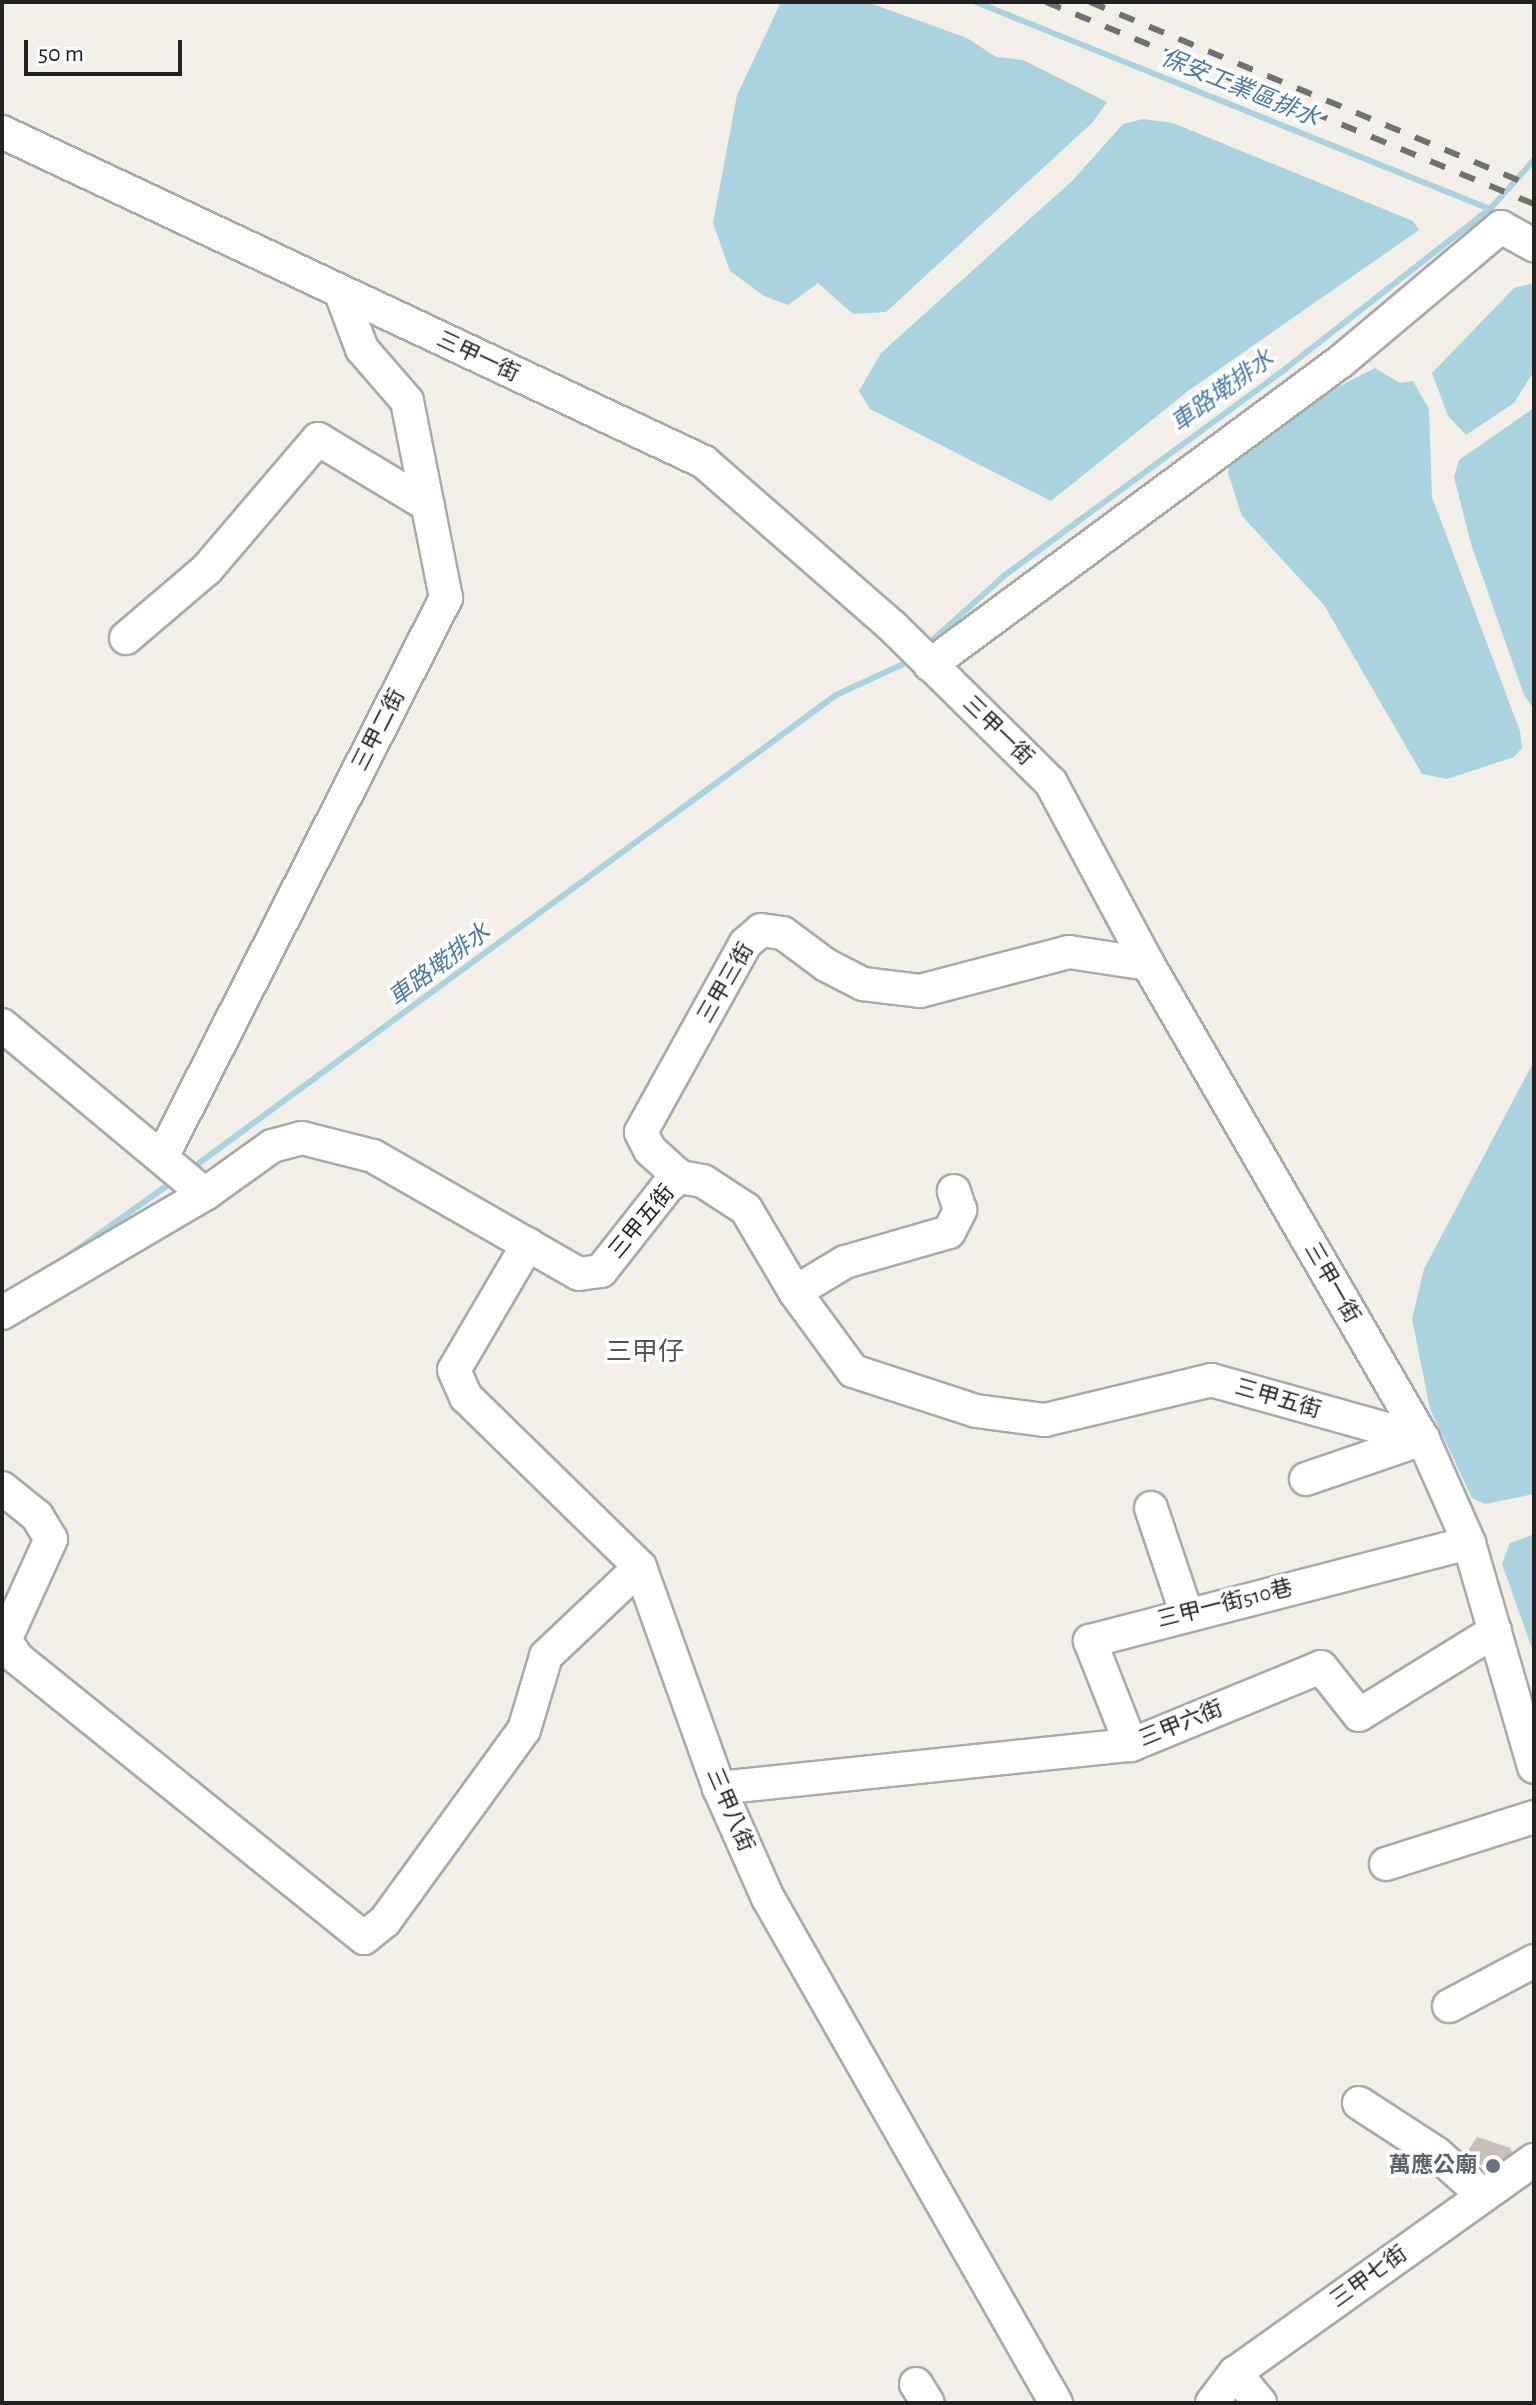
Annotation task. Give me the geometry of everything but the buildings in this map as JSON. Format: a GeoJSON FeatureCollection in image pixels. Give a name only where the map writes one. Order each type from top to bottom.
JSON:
{"type":"FeatureCollection","features":[{"type":"Feature","properties":{"kind":"street","name":"三甲一街"},"geometry":{"type":"LineString","coordinates":[[2,132],[704,462],[892,626],[1051,783],[1148,964],[1423,1439],[1469,1543],[1534,1767]]}},
{"type":"Feature","properties":{"kind":"street"},"geometry":{"type":"LineString","coordinates":[[930,665],[1340,362],[1501,227],[1534,245]]}},
{"type":"Feature","properties":{"kind":"street","name":"三甲二街"},"geometry":{"type":"LineString","coordinates":[[162,1157],[446,598],[407,401],[362,349],[341,293]]}},
{"type":"Feature","properties":{"kind":"street"},"geometry":{"type":"LineString","coordinates":[[126,638],[207,569],[318,439],[428,505]]}},
{"type":"Feature","properties":{"kind":"street","name":"三甲三街"},"geometry":{"type":"LineString","coordinates":[[680,1177],[650,1150],[641,1132],[745,944],[761,930],[783,933],[826,965],[863,984],[920,991],[1069,952],[1148,964]]}},
{"type":"Feature","properties":{"kind":"street"},"geometry":{"type":"LineString","coordinates":[[2,1025],[205,1194]]}},
{"type":"Feature","properties":{"kind":"street","name":"三甲五街"},"geometry":{"type":"LineString","coordinates":[[2,1313],[205,1194],[272,1146],[302,1138],[373,1156],[579,1274],[601,1271],[667,1187],[680,1177],[703,1181],[746,1209],[795,1292],[853,1371],[976,1411],[1045,1420],[1211,1380],[1423,1439]]}},
{"type":"Feature","properties":{"kind":"street"},"geometry":{"type":"LineString","coordinates":[[795,1292],[845,1262],[949,1232],[960,1210],[954,1191]]}},
{"type":"Feature","properties":{"kind":"street","name":"三甲八街"},"geometry":{"type":"LineString","coordinates":[[528,1244],[454,1370],[466,1397],[640,1567],[719,1788],[768,1898],[1056,2403]]}},
{"type":"Feature","properties":{"kind":"street"},"geometry":{"type":"LineString","coordinates":[[1306,1479],[1423,1439]]}},
{"type":"Feature","properties":{"kind":"street"},"geometry":{"type":"LineString","coordinates":[[2,1488],[37,1516],[51,1539],[5,1640],[17,1658],[364,1938],[385,1921],[524,1730],[546,1656],[640,1567]]}},
{"type":"Feature","properties":{"kind":"street"},"geometry":{"type":"LineString","coordinates":[[1151,1508],[1186,1612]]}},
{"type":"Feature","properties":{"kind":"street","name":"三甲一街510巷"},"geometry":{"type":"LineString","coordinates":[[1131,1745],[1090,1641],[1186,1612],[1469,1543]]}},
{"type":"Feature","properties":{"kind":"street","name":"三甲六街"},"geometry":{"type":"LineString","coordinates":[[719,1788],[1131,1745],[1321,1667],[1359,1715],[1495,1631]]}},
{"type":"Feature","properties":{"kind":"street"},"geometry":{"type":"LineString","coordinates":[[1386,1864],[1534,1817]]}},
{"type":"Feature","properties":{"kind":"street"},"geometry":{"type":"LineString","coordinates":[[1449,2006],[1534,1961]]}},
{"type":"Feature","properties":{"kind":"street"},"geometry":{"type":"LineString","coordinates":[[1359,2103],[1436,2153],[1483,2195]]}},
{"type":"Feature","properties":{"kind":"street","name":"三甲七街"},"geometry":{"type":"LineString","coordinates":[[1212,2403],[1235,2373],[1534,2160]]}},
{"type":"Feature","properties":{"kind":"street"},"geometry":{"type":"LineString","coordinates":[[1235,2373],[1260,2403]]}},
{"type":"Feature","properties":{"kind":"water"},"geometry":{"type":"Polygon","coordinates":[[[781,2],[867,2],[967,38],[996,57],[1023,60],[1107,102],[1093,122],[886,312],[853,314],[818,283],[788,305],[764,296],[730,271],[713,223],[737,95],[781,2]]]}},
{"type":"Feature","properties":{"kind":"water"},"geometry":{"type":"Polygon","coordinates":[[[1143,119],[1173,123],[1413,221],[1419,230],[1188,391],[1051,501],[870,409],[859,391],[881,353],[1073,180],[1123,124],[1143,119]]]}},
{"type":"Feature","properties":{"kind":"water"},"geometry":{"type":"Polygon","coordinates":[[[1534,283],[1534,371],[1514,403],[1466,435],[1448,416],[1432,373],[1514,288],[1534,283]]]}},
{"type":"Feature","properties":{"kind":"water"},"geometry":{"type":"Polygon","coordinates":[[[1375,368],[1400,383],[1413,381],[1429,409],[1432,497],[1520,731],[1522,748],[1514,757],[1447,779],[1422,774],[1324,605],[1242,516],[1228,473],[1230,461],[1326,393],[1375,368]]]}},
{"type":"Feature","properties":{"kind":"water"},"geometry":{"type":"Polygon","coordinates":[[[1534,408],[1534,709],[1524,695],[1471,544],[1454,477],[1459,460],[1534,408]]]}},
{"type":"Feature","properties":{"kind":"water"},"geometry":{"type":"Polygon","coordinates":[[[1534,1061],[1534,1494],[1485,1504],[1472,1498],[1430,1409],[1412,1319],[1424,1269],[1534,1061]]]}},
{"type":"Feature","properties":{"kind":"water"},"geometry":{"type":"Polygon","coordinates":[[[1534,1534],[1534,1654],[1502,1564],[1510,1543],[1534,1534]]]}},
{"type":"Feature","properties":{"kind":"waterway","name":"保安工業區排水"},"geometry":{"type":"LineString","coordinates":[[976,2],[1490,209]]}},
{"type":"Feature","properties":{"kind":"waterway","name":"車路墘排水"},"geometry":{"type":"LineString","coordinates":[[927,645],[1005,575],[1285,369],[1490,209],[1534,160]]}},
{"type":"Feature","properties":{"kind":"waterway","name":"車路墘排水"},"geometry":{"type":"LineString","coordinates":[[191,1169],[836,695],[903,664]]}},
{"type":"Feature","properties":{"kind":"waterway","name":"車路墘排水"},"geometry":{"type":"LineString","coordinates":[[61,1261],[172,1182]]}},
{"type":"Feature","properties":{"kind":"railway"},"geometry":{"type":"LineString","coordinates":[[1046,2],[1534,204]]}},
{"type":"Feature","properties":{"kind":"railway"},"geometry":{"type":"LineString","coordinates":[[1090,2],[1534,187]]}},
{"type":"Feature","properties":{"kind":"place","name":"萬應公廟"},"geometry":{"type":"Point","coordinates":[1493,2166]}},
{"type":"Feature","properties":{"kind":"district","name":"三甲仔"},"geometry":{"type":"Point","coordinates":[645,1353]}}]}
